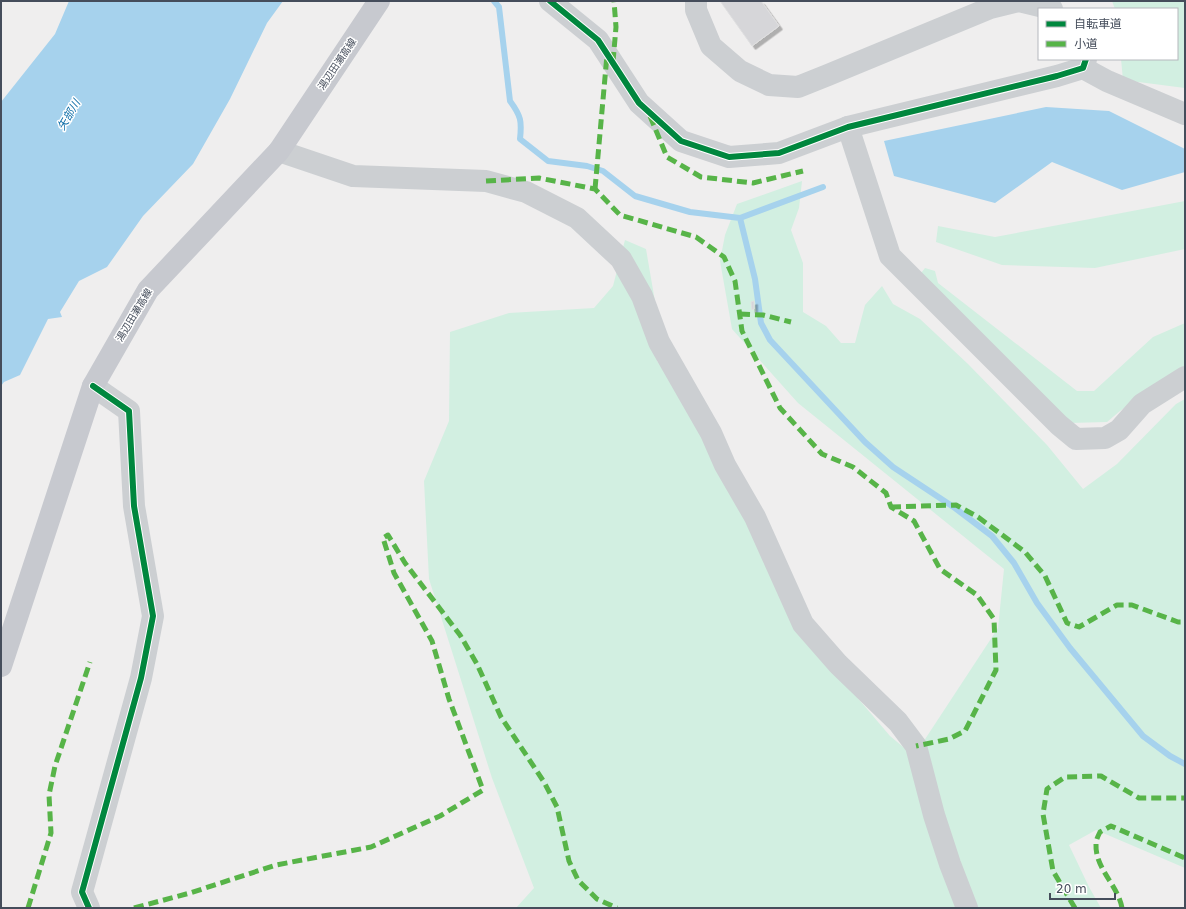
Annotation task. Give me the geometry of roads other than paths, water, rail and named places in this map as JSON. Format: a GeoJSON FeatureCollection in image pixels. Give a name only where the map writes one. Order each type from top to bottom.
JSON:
{"type":"FeatureCollection","features":[{"type":"Feature","properties":{"kind":"main road","name":"湯辺田瀬高線"},"geometry":{"type":"LineString","coordinates":[[1,666],[93,386],[148,290],[279,151],[379,1]]}},
{"type":"Feature","properties":{"kind":"street"},"geometry":{"type":"LineString","coordinates":[[550,1],[598,40],[639,103],[681,141],[729,158],[779,153],[848,127],[1057,76],[1084,63],[1107,81],[1185,114]]}},
{"type":"Feature","properties":{"kind":"street"},"geometry":{"type":"LineString","coordinates":[[696,1],[696,10],[711,46],[740,71],[769,85],[798,87],[990,8],[1019,1],[1048,8]]}},
{"type":"Feature","properties":{"kind":"street"},"geometry":{"type":"LineString","coordinates":[[848,127],[890,256],[1059,425],[1076,439],[1106,438],[1119,430],[1142,404],[1185,377]]}},
{"type":"Feature","properties":{"kind":"street"},"geometry":{"type":"LineString","coordinates":[[279,151],[353,176],[486,181],[526,192],[577,218],[621,259],[642,296],[659,342],[711,432],[726,465],[755,517],[803,624],[838,664],[898,722],[916,746],[934,815],[947,857],[967,908]]}},
{"type":"Feature","properties":{"kind":"street"},"geometry":{"type":"LineString","coordinates":[[89,908],[82,892],[141,678],[153,616],[134,506],[129,411],[93,386]]}},
{"type":"Feature","properties":{"kind":"water","name":"矢部川"},"geometry":{"type":"Polygon","coordinates":[[[69,1],[283,1],[267,23],[230,99],[193,164],[143,216],[107,267],[79,281],[60,312],[62,317],[48,319],[20,375],[4,382],[1,386],[1,102],[55,34],[69,1]]]}},
{"type":"Feature","properties":{"kind":"water"},"geometry":{"type":"Polygon","coordinates":[[[1046,107],[1109,111],[1185,149],[1185,172],[1122,190],[1052,162],[995,203],[894,176],[884,141],[1046,107]]]}},
{"type":"Feature","properties":{"kind":"waterway"},"geometry":{"type":"LineString","coordinates":[[494,1],[499,7],[510,101],[520,119],[520,139],[548,161],[587,166],[603,171],[635,196],[690,212],[740,218],[755,279],[761,323],[770,340],[865,442],[893,467],[955,508],[992,536],[1014,563],[1037,603],[1070,648],[1143,736],[1170,756],[1185,764]]}},
{"type":"Feature","properties":{"kind":"waterway"},"geometry":{"type":"LineString","coordinates":[[740,218],[823,187]]}}]}
